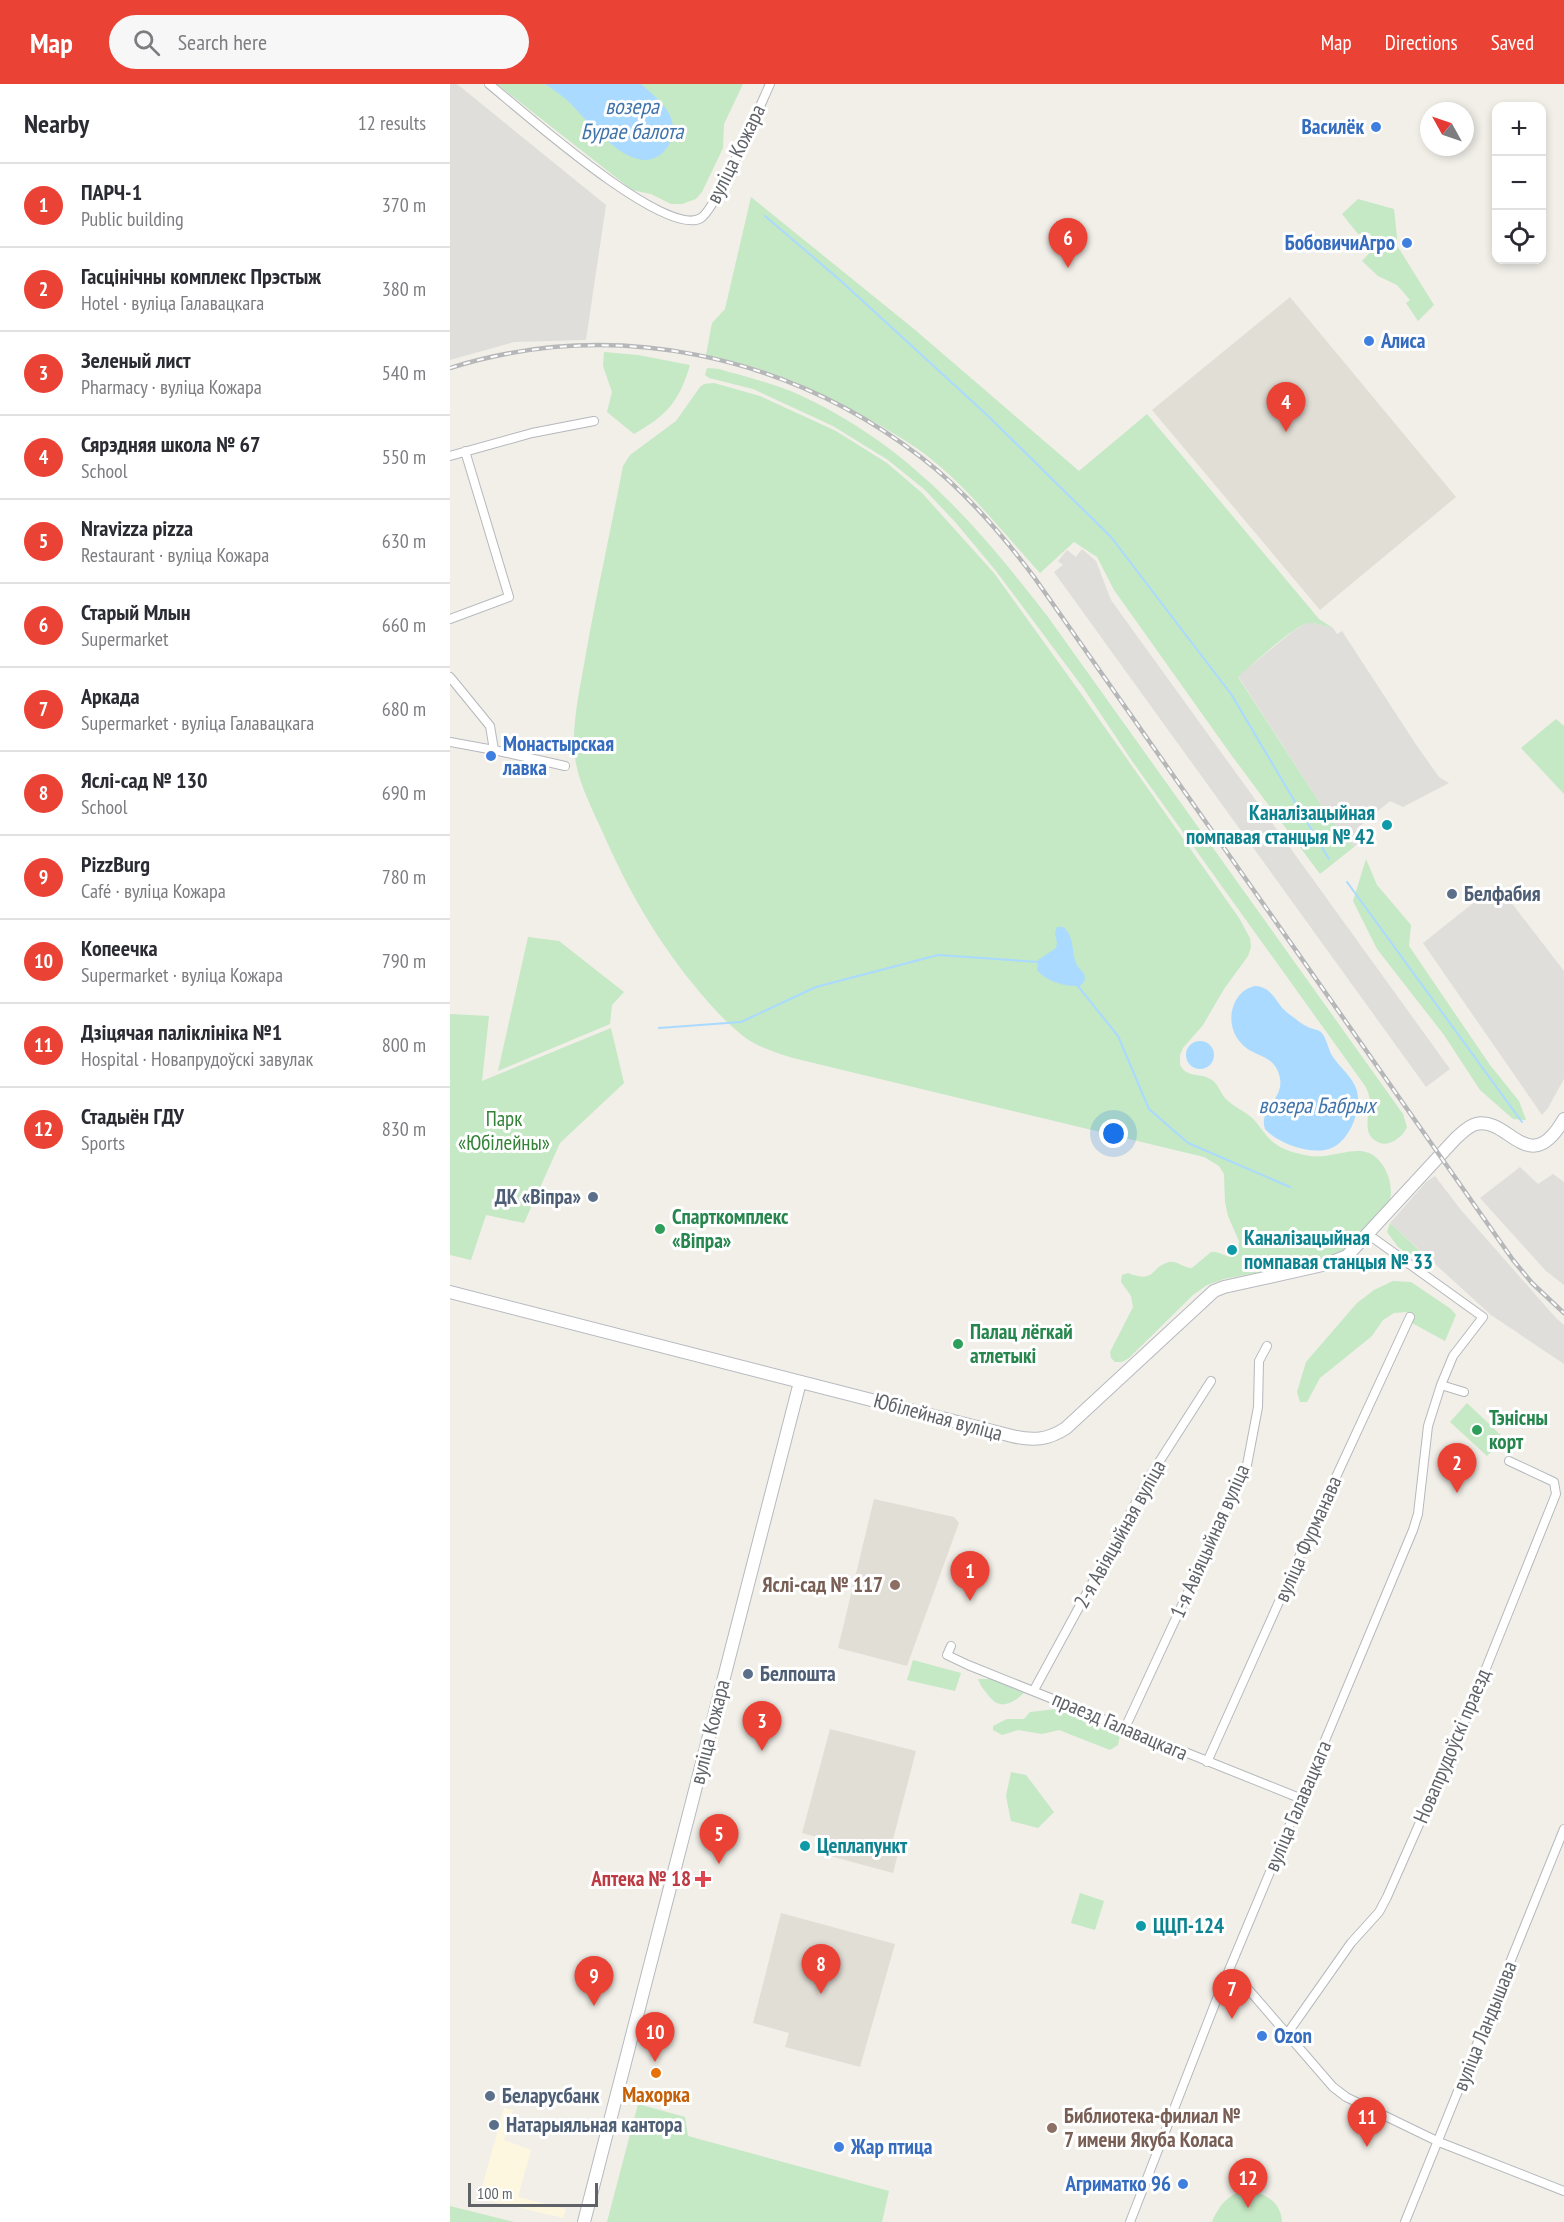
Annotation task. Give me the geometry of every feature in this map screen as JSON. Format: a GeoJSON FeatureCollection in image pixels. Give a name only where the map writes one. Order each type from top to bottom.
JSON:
{"type":"FeatureCollection","features":[{"type":"Feature","properties":{"kind":"main road"},"geometry":{"type":"LineString","coordinates":[[1369,1234],[1456,1138],[1472,1126],[1485,1124],[1521,1142],[1535,1145],[1549,1140],[1564,1119]]}},
{"type":"Feature","properties":{"kind":"main road","name":"Юбілейная вуліца"},"geometry":{"type":"LineString","coordinates":[[450,1292],[1028,1440],[1054,1436],[1066,1428],[1214,1291],[1335,1262],[1347,1256],[1369,1234]]}},
{"type":"Feature","properties":{"kind":"main road","name":"вуліца Кожара"},"geometry":{"type":"LineString","coordinates":[[584,2222],[800,1382]]}},
{"type":"Feature","properties":{"kind":"street","name":"вуліца Кожара"},"geometry":{"type":"LineString","coordinates":[[489,84],[612,183],[673,217],[690,221],[704,216],[717,197],[770,84]]}},
{"type":"Feature","properties":{"kind":"street"},"geometry":{"type":"LineString","coordinates":[[450,456],[532,433],[594,421]]}},
{"type":"Feature","properties":{"kind":"street"},"geometry":{"type":"LineString","coordinates":[[450,619],[509,597],[465,451]]}},
{"type":"Feature","properties":{"kind":"street"},"geometry":{"type":"LineString","coordinates":[[450,677],[490,726],[494,750]]}},
{"type":"Feature","properties":{"kind":"street"},"geometry":{"type":"LineString","coordinates":[[450,742],[565,766]]}},
{"type":"Feature","properties":{"kind":"street","name":"вуліца Галавацкага"},"geometry":{"type":"LineString","coordinates":[[1130,2222],[1227,1975],[1414,1525],[1418,1514],[1428,1426],[1441,1385],[1453,1356],[1483,1317],[1369,1234]]}},
{"type":"Feature","properties":{"kind":"street","name":"вуліца Фурманава"},"geometry":{"type":"LineString","coordinates":[[1207,1762],[1410,1317]]}},
{"type":"Feature","properties":{"kind":"street","name":"1-я Авіяцыйная вуліца"},"geometry":{"type":"LineString","coordinates":[[1125,1728],[1247,1465],[1258,1407],[1259,1361],[1267,1346]]}},
{"type":"Feature","properties":{"kind":"street","name":"2-я Авіяцыйная вуліца"},"geometry":{"type":"LineString","coordinates":[[1034,1690],[1152,1473],[1211,1381]]}},
{"type":"Feature","properties":{"kind":"street"},"geometry":{"type":"LineString","coordinates":[[1441,1385],[1464,1392]]}},
{"type":"Feature","properties":{"kind":"street","name":"Новапрудоўскі праезд"},"geometry":{"type":"LineString","coordinates":[[1287,2034],[1351,1943],[1378,1912],[1387,1897],[1560,1496],[1554,1482],[1509,1461]]}},
{"type":"Feature","properties":{"kind":"street","name":"праезд Галавацкага"},"geometry":{"type":"LineString","coordinates":[[951,1646],[947,1655],[990,1675],[1034,1690],[1302,1799]]}},
{"type":"Feature","properties":{"kind":"street","name":"вуліца Ландышава"},"geometry":{"type":"LineString","coordinates":[[1405,2222],[1564,1829]]}},
{"type":"Feature","properties":{"kind":"street"},"geometry":{"type":"LineString","coordinates":[[1227,1975],[1242,1982],[1333,2087],[1346,2097],[1439,2142],[1564,2191]]}},
{"type":"Feature","properties":{"kind":"shaded area"},"geometry":{"type":"Polygon","coordinates":[[[450,84],[457,84],[606,205],[586,340],[514,342],[450,360],[450,84]]]}},
{"type":"Feature","properties":{"kind":"shaded area"},"geometry":{"type":"Polygon","coordinates":[[[1290,297],[1456,497],[1320,610],[1152,410],[1290,297]]]}},
{"type":"Feature","properties":{"kind":"shaded area"},"geometry":{"type":"Polygon","coordinates":[[[1082,549],[1096,561],[1111,600],[1450,1069],[1426,1087],[1054,572],[1063,565],[1058,561],[1067,550],[1076,557],[1082,549]]]}},
{"type":"Feature","properties":{"kind":"shaded area"},"geometry":{"type":"Polygon","coordinates":[[[1306,623],[1333,628],[1337,634],[1342,631],[1417,746],[1439,777],[1449,783],[1403,807],[1390,801],[1359,827],[1365,837],[1354,847],[1331,820],[1238,676],[1306,623]]]}},
{"type":"Feature","properties":{"kind":"shaded area"},"geometry":{"type":"Polygon","coordinates":[[[1497,884],[1564,971],[1564,1079],[1542,1115],[1423,943],[1497,884]]]}},
{"type":"Feature","properties":{"kind":"shaded area"},"geometry":{"type":"Polygon","coordinates":[[[1520,1167],[1538,1184],[1553,1174],[1564,1182],[1564,1285],[1546,1271],[1480,1198],[1520,1167]]]}},
{"type":"Feature","properties":{"kind":"shaded area"},"geometry":{"type":"Polygon","coordinates":[[[1435,1176],[1461,1210],[1564,1325],[1564,1364],[1491,1315],[1390,1223],[1426,1182],[1435,1176]]]}},
{"type":"Feature","properties":{"kind":"shaded area","name":"Яслі-сад № 117"},"geometry":{"type":"Polygon","coordinates":[[[874,1499],[954,1517],[959,1523],[907,1666],[838,1648],[874,1499]]]}},
{"type":"Feature","properties":{"kind":"shaded area"},"geometry":{"type":"Polygon","coordinates":[[[830,1729],[916,1751],[891,1847],[899,1850],[893,1873],[819,1853],[821,1838],[802,1833],[830,1729]]]}},
{"type":"Feature","properties":{"kind":"shaded area"},"geometry":{"type":"Polygon","coordinates":[[[781,1913],[895,1944],[860,2067],[785,2047],[789,2033],[753,2023],[781,1913]]]}},
{"type":"Feature","properties":{"kind":"shaded area"},"geometry":{"type":"Polygon","coordinates":[[[504,2108],[513,2110],[504,2140],[531,2150],[518,2197],[566,2209],[563,2218],[479,2198],[504,2108]]]}},
{"type":"Feature","properties":{"kind":"green space"},"geometry":{"type":"Polygon","coordinates":[[[497,84],[743,84],[724,124],[723,148],[702,192],[696,199],[682,204],[671,204],[651,194],[632,190],[497,84]]]}},
{"type":"Feature","properties":{"kind":"green space"},"geometry":{"type":"Polygon","coordinates":[[[751,197],[914,329],[1079,471],[1147,414],[1319,619],[1333,628],[1315,623],[1298,627],[1238,677],[1331,820],[1354,847],[1320,874],[1232,756],[1114,590],[1097,557],[1074,542],[1040,573],[963,488],[924,453],[861,414],[798,383],[754,367],[706,355],[712,323],[725,309],[751,197]]]}},
{"type":"Feature","properties":{"kind":"green space"},"geometry":{"type":"Polygon","coordinates":[[[1358,199],[1394,209],[1398,247],[1434,305],[1418,321],[1406,303],[1410,300],[1397,285],[1378,276],[1362,261],[1376,246],[1370,233],[1358,234],[1342,214],[1358,199]]]}},
{"type":"Feature","properties":{"kind":"green space"},"geometry":{"type":"Polygon","coordinates":[[[604,352],[638,355],[690,365],[681,389],[670,406],[663,414],[634,434],[607,412],[612,392],[603,366],[604,352]]]}},
{"type":"Feature","properties":{"kind":"green space"},"geometry":{"type":"Polygon","coordinates":[[[707,368],[719,369],[782,388],[841,416],[908,464],[967,520],[1048,617],[1403,1114],[1407,1127],[1400,1137],[1385,1144],[1371,1137],[1368,1126],[1370,1102],[1364,1085],[1132,761],[1084,689],[996,571],[956,523],[925,490],[888,460],[833,426],[753,389],[709,378],[705,375],[707,368]]]}},
{"type":"Feature","properties":{"kind":"green space"},"geometry":{"type":"Polygon","coordinates":[[[714,383],[760,396],[836,431],[887,463],[922,493],[994,573],[1239,918],[1250,938],[1251,947],[1248,956],[1224,989],[1203,1025],[1183,1048],[1180,1065],[1190,1074],[1208,1078],[1214,1082],[1228,1101],[1251,1117],[1270,1140],[1286,1150],[1310,1156],[1363,1151],[1380,1161],[1391,1187],[1390,1200],[1351,1245],[1341,1252],[1315,1261],[1224,1279],[1207,1285],[1193,1295],[1129,1358],[1122,1362],[1115,1362],[1110,1352],[1133,1307],[1131,1296],[1121,1282],[1122,1275],[1128,1273],[1148,1276],[1169,1262],[1192,1268],[1211,1252],[1230,1257],[1238,1252],[1239,1241],[1228,1216],[1224,1174],[1219,1166],[1204,1157],[793,1058],[769,1050],[747,1039],[732,1027],[705,999],[679,966],[643,912],[612,853],[580,780],[575,758],[574,735],[586,653],[623,466],[630,455],[676,421],[700,387],[714,383]]]}},
{"type":"Feature","properties":{"kind":"green space"},"geometry":{"type":"Polygon","coordinates":[[[1556,719],[1564,726],[1564,794],[1521,748],[1556,719]]]}},
{"type":"Feature","properties":{"kind":"green space"},"geometry":{"type":"Polygon","coordinates":[[[1366,859],[1377,885],[1411,925],[1409,946],[1490,1065],[1519,1101],[1526,1120],[1513,1119],[1480,1090],[1444,1035],[1377,949],[1353,901],[1366,859]]]}},
{"type":"Feature","properties":{"kind":"green space"},"geometry":{"type":"Polygon","coordinates":[[[528,937],[559,941],[624,992],[612,1005],[610,1024],[498,1071],[528,937]]]}},
{"type":"Feature","properties":{"kind":"green space","name":"Парк «Юбілейны»"},"geometry":{"type":"Polygon","coordinates":[[[450,1014],[489,1016],[482,1081],[611,1028],[624,1083],[560,1143],[524,1223],[486,1215],[471,1260],[450,1255],[450,1014]]]}},
{"type":"Feature","properties":{"kind":"green space"},"geometry":{"type":"Polygon","coordinates":[[[1390,1223],[1420,1251],[1409,1255],[1398,1247],[1387,1232],[1390,1223]]]}},
{"type":"Feature","properties":{"kind":"green space"},"geometry":{"type":"Polygon","coordinates":[[[1393,1281],[1411,1282],[1451,1309],[1456,1315],[1445,1341],[1412,1323],[1414,1317],[1406,1312],[1394,1313],[1383,1320],[1372,1336],[1320,1378],[1307,1402],[1300,1402],[1297,1392],[1306,1362],[1357,1303],[1374,1290],[1393,1281]]]}},
{"type":"Feature","properties":{"kind":"green space","name":"Тэнісны корт"},"geometry":{"type":"Polygon","coordinates":[[[1467,1403],[1504,1438],[1487,1456],[1450,1422],[1467,1403]]]}},
{"type":"Feature","properties":{"kind":"green space"},"geometry":{"type":"Polygon","coordinates":[[[913,1660],[961,1673],[955,1691],[907,1680],[913,1660]]]}},
{"type":"Feature","properties":{"kind":"green space"},"geometry":{"type":"Polygon","coordinates":[[[978,1679],[992,1679],[1024,1693],[1010,1703],[997,1703],[992,1700],[978,1679]]]}},
{"type":"Feature","properties":{"kind":"green space"},"geometry":{"type":"Polygon","coordinates":[[[1056,1709],[1120,1735],[1118,1745],[1110,1750],[1059,1730],[1042,1734],[1018,1730],[1002,1735],[993,1730],[993,1726],[1007,1719],[1024,1719],[1030,1712],[1056,1709]]]}},
{"type":"Feature","properties":{"kind":"green space"},"geometry":{"type":"Polygon","coordinates":[[[1011,1772],[1026,1775],[1054,1812],[1038,1828],[1011,1821],[1006,1796],[1011,1772]]]}},
{"type":"Feature","properties":{"kind":"green space"},"geometry":{"type":"Polygon","coordinates":[[[1080,1893],[1104,1901],[1095,1930],[1071,1923],[1080,1893]]]}},
{"type":"Feature","properties":{"kind":"green space"},"geometry":{"type":"Polygon","coordinates":[[[638,2104],[685,2117],[688,2136],[889,2191],[882,2222],[607,2222],[638,2104]]]}},
{"type":"Feature","properties":{"kind":"green space"},"geometry":{"type":"Polygon","coordinates":[[[1241,2191],[1256,2192],[1269,2198],[1278,2208],[1282,2222],[1212,2222],[1223,2203],[1241,2191]]]}},
{"type":"Feature","properties":{"kind":"green space"},"geometry":{"type":"Polygon","coordinates":[[[450,2206],[514,2222],[450,2222],[450,2206]]]}},
{"type":"Feature","properties":{"kind":"water","name":"возера Бурае балота"},"geometry":{"type":"Polygon","coordinates":[[[545,84],[641,84],[669,113],[673,126],[670,142],[661,154],[654,158],[646,160],[629,156],[611,144],[568,101],[545,84]]]}},
{"type":"Feature","properties":{"kind":"water"},"geometry":{"type":"Polygon","coordinates":[[[1057,927],[1063,927],[1071,940],[1075,960],[1085,977],[1080,986],[1056,983],[1037,970],[1038,960],[1056,948],[1057,927]]]}},
{"type":"Feature","properties":{"kind":"water","name":"возера Бабрых"},"geometry":{"type":"Polygon","coordinates":[[[1255,986],[1266,989],[1284,1010],[1300,1023],[1321,1032],[1333,1057],[1355,1086],[1358,1099],[1356,1116],[1348,1133],[1336,1146],[1321,1150],[1304,1149],[1277,1139],[1265,1129],[1265,1116],[1278,1092],[1280,1078],[1273,1064],[1240,1042],[1235,1035],[1231,1018],[1235,1001],[1240,994],[1255,986]]]}},
{"type":"Feature","properties":{"kind":"water"},"geometry":{"type":"Polygon","coordinates":[[[1200,1041],[1210,1045],[1214,1055],[1210,1065],[1200,1069],[1190,1065],[1186,1055],[1190,1045],[1200,1041]]]}},
{"type":"Feature","properties":{"kind":"waterway"},"geometry":{"type":"LineString","coordinates":[[765,216],[841,281],[986,414],[1111,537],[1231,694],[1329,859]]}},
{"type":"Feature","properties":{"kind":"waterway"},"geometry":{"type":"LineString","coordinates":[[1347,882],[1522,1122]]}},
{"type":"Feature","properties":{"kind":"waterway"},"geometry":{"type":"LineString","coordinates":[[659,1028],[741,1022],[816,987],[938,955],[1039,962]]}},
{"type":"Feature","properties":{"kind":"waterway"},"geometry":{"type":"LineString","coordinates":[[1077,985],[1118,1036],[1149,1109],[1188,1143],[1290,1187]]}},
{"type":"Feature","properties":{"kind":"railway"},"geometry":{"type":"LineString","coordinates":[[450,368],[512,353],[574,346],[635,347],[696,355],[756,370],[814,393],[870,422],[938,471],[982,513],[1034,577],[1513,1260],[1532,1283],[1564,1313]]}},
{"type":"Feature","properties":{"kind":"place","name":"Василёк"},"geometry":{"type":"Point","coordinates":[1376,127]}},
{"type":"Feature","properties":{"kind":"place","name":"БобовичиАгро"},"geometry":{"type":"Point","coordinates":[1407,243]}},
{"type":"Feature","properties":{"kind":"place","name":"Старый Млын"},"geometry":{"type":"Point","coordinates":[1068,268]}},
{"type":"Feature","properties":{"kind":"place","name":"Алиса"},"geometry":{"type":"Point","coordinates":[1369,341]}},
{"type":"Feature","properties":{"kind":"place","name":"Сярэдняя школа № 67"},"geometry":{"type":"Point","coordinates":[1286,432]}},
{"type":"Feature","properties":{"kind":"place","name":"Монастырская лавка"},"geometry":{"type":"Point","coordinates":[491,756]}},
{"type":"Feature","properties":{"kind":"place","name":"Каналізацыйная помпавая станцыя № 42"},"geometry":{"type":"Point","coordinates":[1387,825]}},
{"type":"Feature","properties":{"kind":"place","name":"Белфабия"},"geometry":{"type":"Point","coordinates":[1452,894]}},
{"type":"Feature","properties":{"kind":"place","name":"ДК «Віпра»"},"geometry":{"type":"Point","coordinates":[593,1197]}},
{"type":"Feature","properties":{"kind":"place","name":"Спарткомплекс «Віпра»"},"geometry":{"type":"Point","coordinates":[660,1229]}},
{"type":"Feature","properties":{"kind":"place","name":"Каналізацыйная помпавая станцыя № 33"},"geometry":{"type":"Point","coordinates":[1232,1250]}},
{"type":"Feature","properties":{"kind":"place","name":"Палац лёгкай атлетыкі"},"geometry":{"type":"Point","coordinates":[958,1344]}},
{"type":"Feature","properties":{"kind":"place","name":"Тэнісны корт"},"geometry":{"type":"Point","coordinates":[1477,1430]}},
{"type":"Feature","properties":{"kind":"place","name":"Гасцінічны комплекс Прэстыж"},"geometry":{"type":"Point","coordinates":[1457,1493]}},
{"type":"Feature","properties":{"kind":"place","name":"Яслі-сад № 117"},"geometry":{"type":"Point","coordinates":[895,1585]}},
{"type":"Feature","properties":{"kind":"place","name":"ПАРЧ-1"},"geometry":{"type":"Point","coordinates":[970,1601]}},
{"type":"Feature","properties":{"kind":"place","name":"Белпошта"},"geometry":{"type":"Point","coordinates":[748,1674]}},
{"type":"Feature","properties":{"kind":"place","name":"Зеленый лист"},"geometry":{"type":"Point","coordinates":[762,1751]}},
{"type":"Feature","properties":{"kind":"place","name":"Цеплапункт"},"geometry":{"type":"Point","coordinates":[805,1846]}},
{"type":"Feature","properties":{"kind":"place","name":"Nravizza pizza"},"geometry":{"type":"Point","coordinates":[719,1864]}},
{"type":"Feature","properties":{"kind":"place","name":"Аптека № 18"},"geometry":{"type":"Point","coordinates":[703,1879]}},
{"type":"Feature","properties":{"kind":"place","name":"ЦЦП-124"},"geometry":{"type":"Point","coordinates":[1141,1926]}},
{"type":"Feature","properties":{"kind":"place","name":"Яслі-сад № 130"},"geometry":{"type":"Point","coordinates":[821,1994]}},
{"type":"Feature","properties":{"kind":"place","name":"PizzBurg"},"geometry":{"type":"Point","coordinates":[594,2006]}},
{"type":"Feature","properties":{"kind":"place","name":"Аркада"},"geometry":{"type":"Point","coordinates":[1232,2019]}},
{"type":"Feature","properties":{"kind":"place","name":"Ozon"},"geometry":{"type":"Point","coordinates":[1262,2036]}},
{"type":"Feature","properties":{"kind":"place","name":"Копеечка"},"geometry":{"type":"Point","coordinates":[655,2062]}},
{"type":"Feature","properties":{"kind":"place","name":"Махорка"},"geometry":{"type":"Point","coordinates":[656,2073]}},
{"type":"Feature","properties":{"kind":"place","name":"Беларусбанк"},"geometry":{"type":"Point","coordinates":[490,2096]}},
{"type":"Feature","properties":{"kind":"place","name":"Натарыяльная кантора"},"geometry":{"type":"Point","coordinates":[494,2125]}},
{"type":"Feature","properties":{"kind":"place","name":"Библиотека-филиал № 7 имени Якуба Коласа"},"geometry":{"type":"Point","coordinates":[1052,2128]}},
{"type":"Feature","properties":{"kind":"place","name":"Жар птица"},"geometry":{"type":"Point","coordinates":[839,2147]}},
{"type":"Feature","properties":{"kind":"place","name":"Дзіцячая паліклініка №1"},"geometry":{"type":"Point","coordinates":[1367,2147]}},
{"type":"Feature","properties":{"kind":"place","name":"Агриматко 96"},"geometry":{"type":"Point","coordinates":[1183,2184]}},
{"type":"Feature","properties":{"kind":"place","name":"Стадыён ГДУ"},"geometry":{"type":"Point","coordinates":[1248,2208]}}]}
